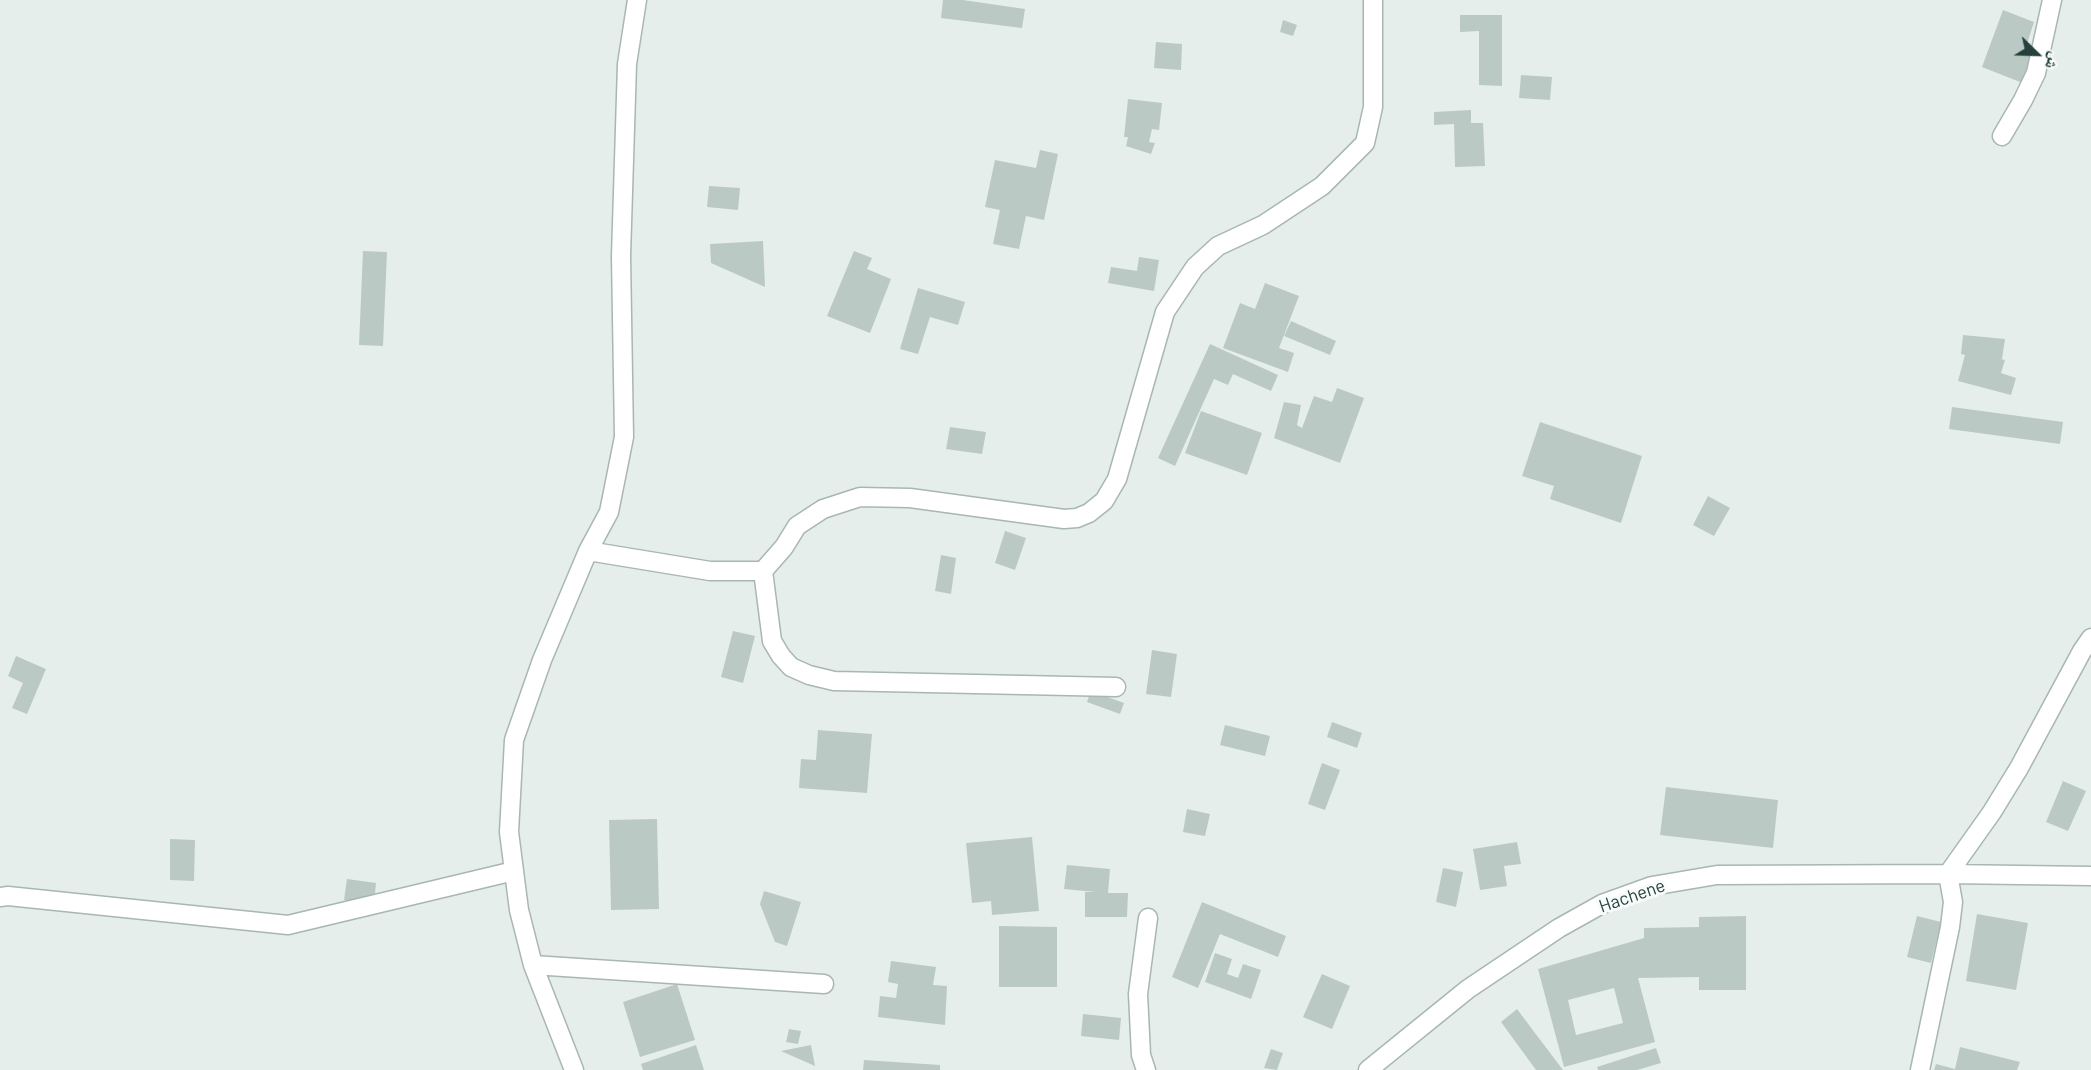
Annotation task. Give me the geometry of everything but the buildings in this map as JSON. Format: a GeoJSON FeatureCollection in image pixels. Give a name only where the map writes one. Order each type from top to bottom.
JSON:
{"type":"FeatureCollection","features":[{"type":"Feature","properties":{"kind":"street"},"geometry":{"type":"LineString","coordinates":[[574,1070],[533,965],[519,910],[509,832],[514,740],[542,660],[588,551],[609,512],[624,437],[621,244],[627,64],[636,0]]}},
{"type":"Feature","properties":{"kind":"street"},"geometry":{"type":"LineString","coordinates":[[1116,687],[834,681],[809,675],[791,667],[772,642],[763,571],[784,547],[797,526],[823,509],[860,497],[910,498],[1064,519],[1077,518],[1089,513],[1104,501],[1117,479],[1165,312],[1195,267],[1218,246],[1263,225],[1322,186],[1365,143],[1373,107],[1373,0]]}},
{"type":"Feature","properties":{"kind":"street"},"geometry":{"type":"LineString","coordinates":[[2002,136],[2024,100],[2036,73],[2052,0]]}},
{"type":"Feature","properties":{"kind":"street"},"geometry":{"type":"LineString","coordinates":[[588,551],[710,571],[763,571]]}},
{"type":"Feature","properties":{"kind":"street"},"geometry":{"type":"LineString","coordinates":[[1920,1070],[1950,927],[1953,902],[1948,874],[2003,795],[2091,638]]}},
{"type":"Feature","properties":{"kind":"street"},"geometry":{"type":"LineString","coordinates":[[0,897],[288,925],[514,871]]}},
{"type":"Feature","properties":{"kind":"street","name":"Hachene"},"geometry":{"type":"LineString","coordinates":[[1368,1070],[1468,989],[1559,928],[1602,904],[1652,886],[1717,875],[2091,876]]}},
{"type":"Feature","properties":{"kind":"street"},"geometry":{"type":"LineString","coordinates":[[1146,1070],[1141,1055],[1138,994],[1148,918]]}},
{"type":"Feature","properties":{"kind":"street"},"geometry":{"type":"LineString","coordinates":[[533,965],[824,984]]}}]}
